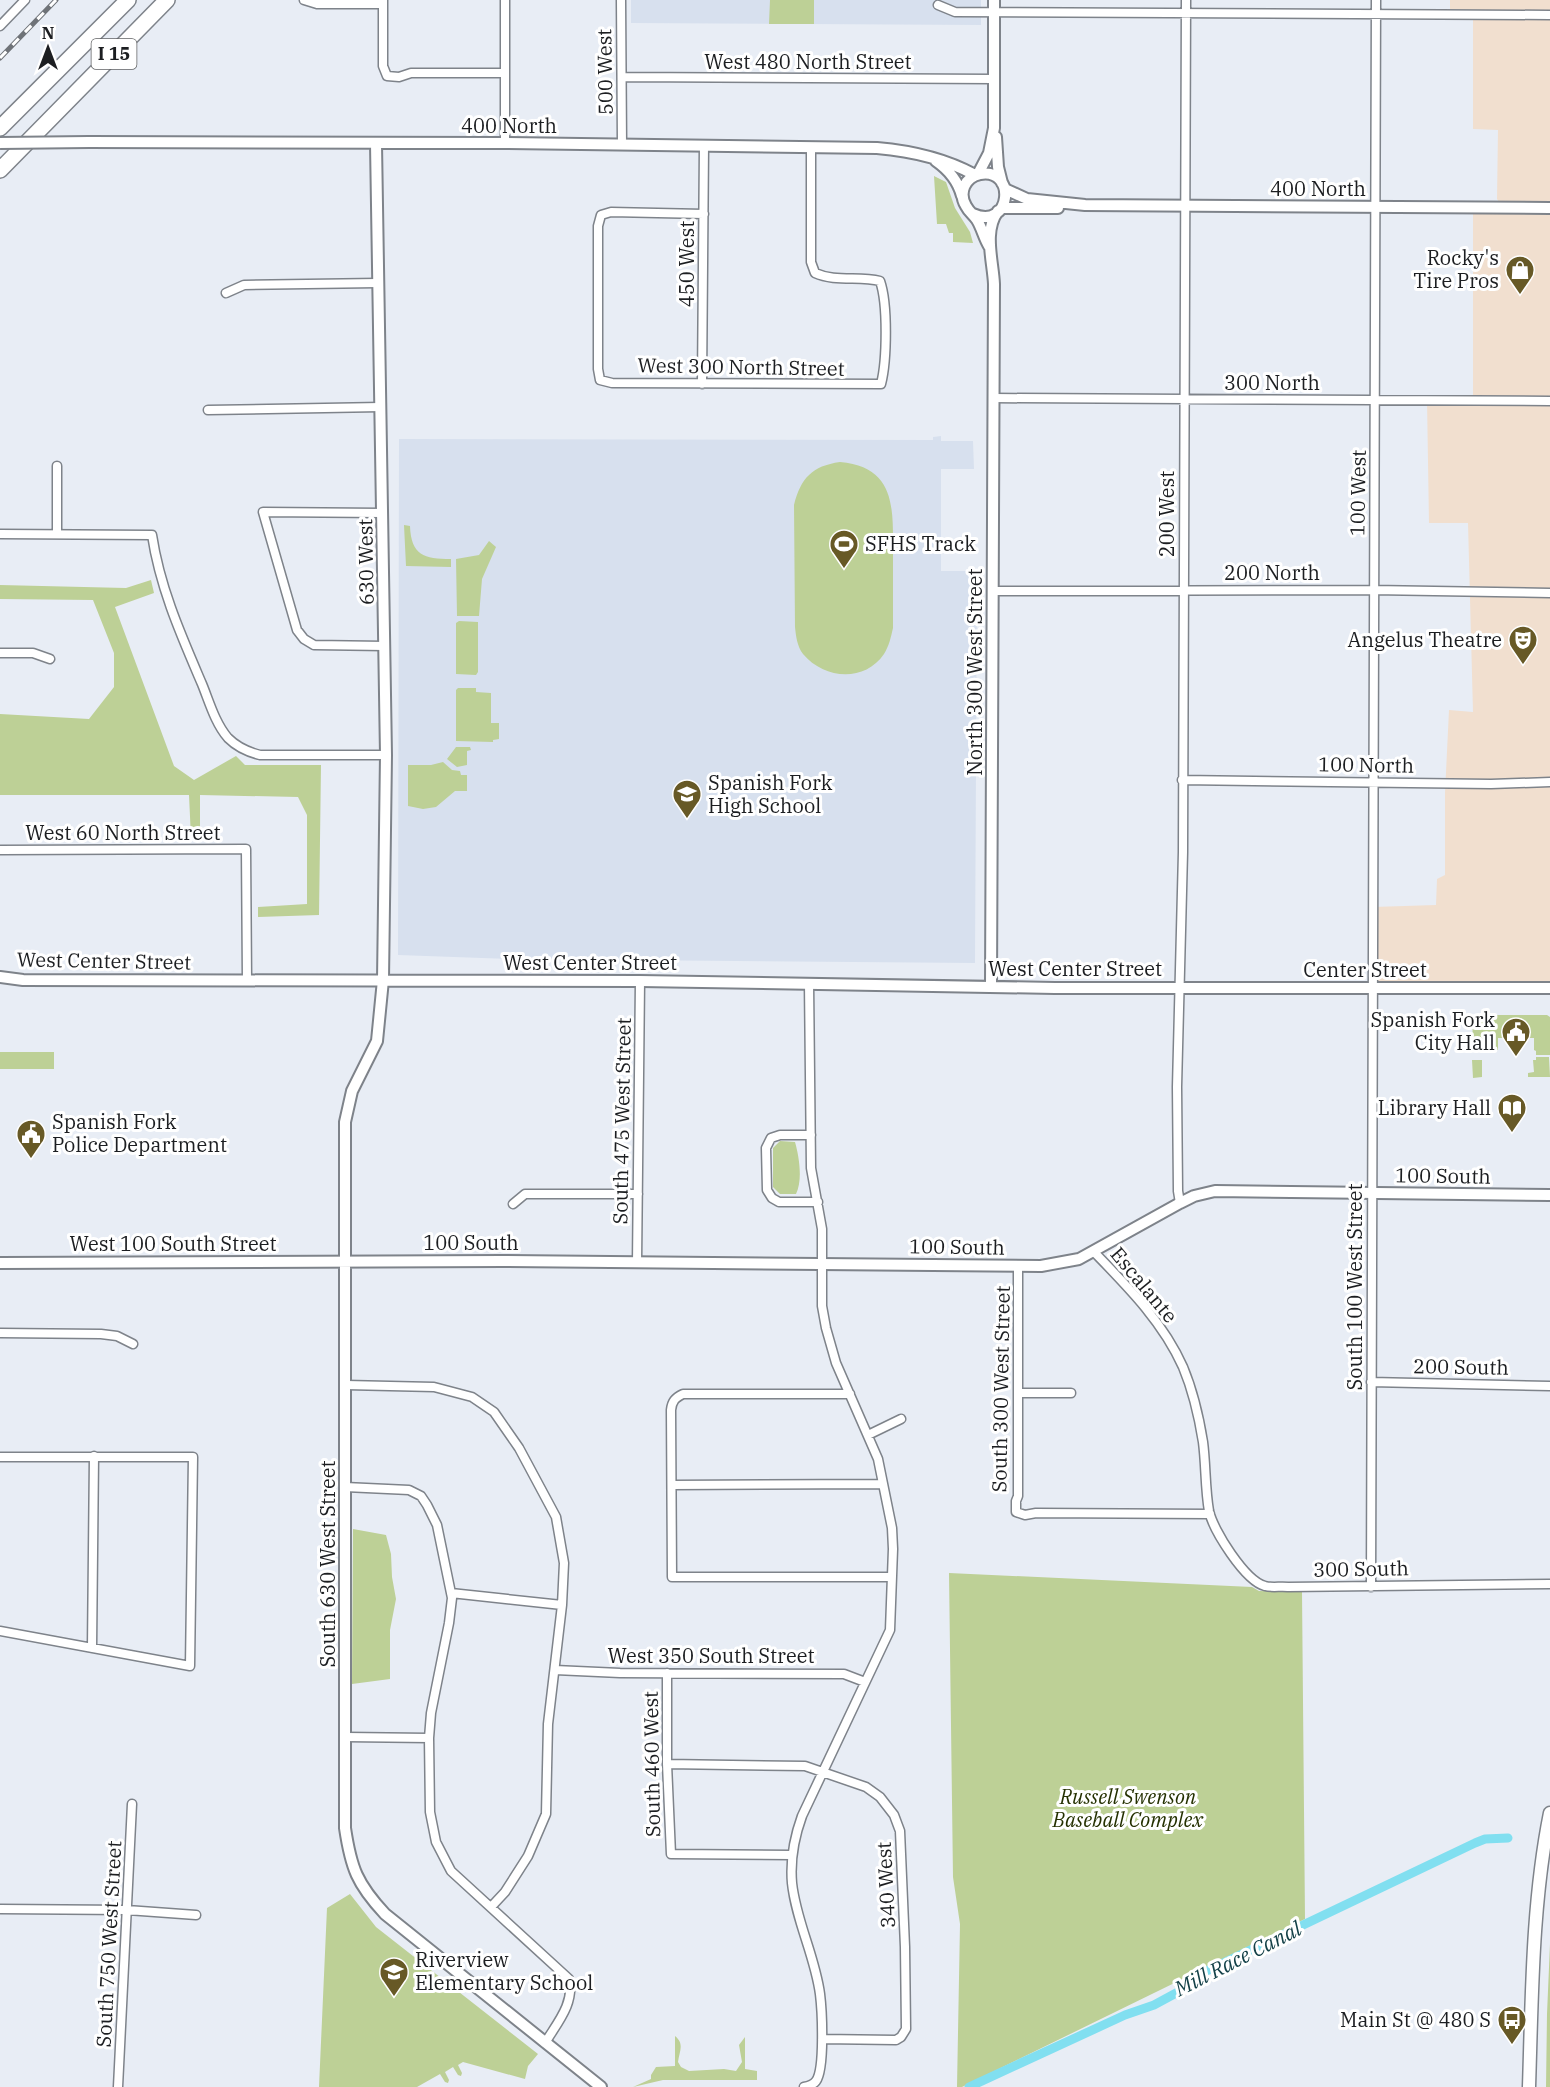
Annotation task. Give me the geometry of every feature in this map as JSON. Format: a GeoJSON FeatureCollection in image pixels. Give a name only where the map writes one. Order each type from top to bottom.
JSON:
{"type":"FeatureCollection","features":[{"type":"Feature","properties":{"kind":"highway","name":"I 15"},"geometry":{"type":"LineString","coordinates":[[0,128],[128,0]]}},
{"type":"Feature","properties":{"kind":"highway","name":"I 15"},"geometry":{"type":"LineString","coordinates":[[0,171],[167,0]]}},
{"type":"Feature","properties":{"kind":"main road"},"geometry":{"type":"LineString","coordinates":[[1529,2087],[1536,1904],[1550,1813]]}},
{"type":"Feature","properties":{"kind":"street"},"geometry":{"type":"LineString","coordinates":[[0,26],[25,0]]}},
{"type":"Feature","properties":{"kind":"street"},"geometry":{"type":"LineString","coordinates":[[304,0],[317,4],[383,2],[383,66],[387,76],[399,77],[411,73],[504,73]]}},
{"type":"Feature","properties":{"kind":"street"},"geometry":{"type":"LineString","coordinates":[[505,0],[505,143]]}},
{"type":"Feature","properties":{"kind":"street","name":"500 West"},"geometry":{"type":"LineString","coordinates":[[621,0],[622,144]]}},
{"type":"Feature","properties":{"kind":"street"},"geometry":{"type":"LineString","coordinates":[[990,249],[992,224],[1006,197],[998,167],[994,128],[994,0]]}},
{"type":"Feature","properties":{"kind":"street","name":"200 West"},"geometry":{"type":"LineString","coordinates":[[1180,1203],[1178,1028],[1182,780],[1186,0]]}},
{"type":"Feature","properties":{"kind":"street","name":"100 West"},"geometry":{"type":"LineString","coordinates":[[1372,987],[1376,0]]}},
{"type":"Feature","properties":{"kind":"street"},"geometry":{"type":"LineString","coordinates":[[938,5],[956,12],[1550,15]]}},
{"type":"Feature","properties":{"kind":"street","name":"West 480 North Street"},"geometry":{"type":"LineString","coordinates":[[623,77],[994,79]]}},
{"type":"Feature","properties":{"kind":"street"},"geometry":{"type":"LineString","coordinates":[[962,196],[966,183],[977,175],[989,153],[994,128]]}},
{"type":"Feature","properties":{"kind":"street","name":"400 North"},"geometry":{"type":"LineString","coordinates":[[0,143],[505,143],[883,149],[928,156],[977,175]]}},
{"type":"Feature","properties":{"kind":"street","name":"630 West"},"geometry":{"type":"LineString","coordinates":[[346,1261],[345,1122],[352,1091],[377,1041],[383,980],[386,755],[376,144]]}},
{"type":"Feature","properties":{"kind":"street","name":"450 West"},"geometry":{"type":"LineString","coordinates":[[702,384],[704,146]]}},
{"type":"Feature","properties":{"kind":"street","name":"West 300 North Street"},"geometry":{"type":"LineString","coordinates":[[704,214],[612,212],[601,215],[598,226],[597,369],[600,380],[702,384],[881,384],[885,371],[884,294],[880,281],[867,278],[825,278],[815,273],[811,262],[811,147]]}},
{"type":"Feature","properties":{"kind":"street"},"geometry":{"type":"LineString","coordinates":[[928,156],[941,164],[959,186],[964,203],[973,214],[990,249]]}},
{"type":"Feature","properties":{"kind":"street"},"geometry":{"type":"LineString","coordinates":[[977,175],[992,175],[1004,186]]}},
{"type":"Feature","properties":{"kind":"street","name":"400 North"},"geometry":{"type":"LineString","coordinates":[[1004,186],[1027,199],[1085,205]]}},
{"type":"Feature","properties":{"kind":"street","name":"400 North"},"geometry":{"type":"LineString","coordinates":[[1000,210],[1085,205],[1550,208]]}},
{"type":"Feature","properties":{"kind":"street"},"geometry":{"type":"LineString","coordinates":[[973,214],[986,217],[1000,210]]}},
{"type":"Feature","properties":{"kind":"street","name":"North 300 West Street"},"geometry":{"type":"LineString","coordinates":[[990,249],[994,277],[991,987]]}},
{"type":"Feature","properties":{"kind":"street"},"geometry":{"type":"LineString","coordinates":[[226,293],[244,285],[378,283]]}},
{"type":"Feature","properties":{"kind":"street","name":"300 North"},"geometry":{"type":"LineString","coordinates":[[993,398],[1550,401]]}},
{"type":"Feature","properties":{"kind":"street"},"geometry":{"type":"LineString","coordinates":[[208,411],[381,407]]}},
{"type":"Feature","properties":{"kind":"street"},"geometry":{"type":"LineString","coordinates":[[57,466],[57,534]]}},
{"type":"Feature","properties":{"kind":"street"},"geometry":{"type":"LineString","coordinates":[[383,513],[263,512],[297,630],[304,639],[314,645],[385,646]]}},
{"type":"Feature","properties":{"kind":"street"},"geometry":{"type":"LineString","coordinates":[[0,534],[152,535],[162,582],[182,637],[219,726],[228,737],[239,747],[253,753],[267,755],[386,755]]}},
{"type":"Feature","properties":{"kind":"street","name":"200 North"},"geometry":{"type":"LineString","coordinates":[[994,591],[1373,590],[1550,593]]}},
{"type":"Feature","properties":{"kind":"street"},"geometry":{"type":"LineString","coordinates":[[0,653],[33,653],[50,659]]}},
{"type":"Feature","properties":{"kind":"street","name":"100 North"},"geometry":{"type":"LineString","coordinates":[[1182,780],[1491,784],[1550,782]]}},
{"type":"Feature","properties":{"kind":"street","name":"West 60 North Street"},"geometry":{"type":"LineString","coordinates":[[0,850],[246,849],[247,981]]}},
{"type":"Feature","properties":{"kind":"street","name":"West Center Street"},"geometry":{"type":"LineString","coordinates":[[0,977],[23,980],[640,981],[1179,988]]}},
{"type":"Feature","properties":{"kind":"street","name":"South 475 West Street"},"geometry":{"type":"LineString","coordinates":[[637,1263],[640,981]]}},
{"type":"Feature","properties":{"kind":"street"},"geometry":{"type":"LineString","coordinates":[[804,2087],[812,2085],[819,2074],[822,2039],[820,1994],[794,1899],[792,1855],[802,1815],[890,1630],[892,1577],[892,1528],[878,1459],[834,1356],[822,1306],[822,1229],[811,1168],[809,983]]}},
{"type":"Feature","properties":{"kind":"street","name":"South 100 West Street"},"geometry":{"type":"LineString","coordinates":[[1371,1587],[1372,987]]}},
{"type":"Feature","properties":{"kind":"street","name":"Center Street"},"geometry":{"type":"LineString","coordinates":[[1179,988],[1550,988]]}},
{"type":"Feature","properties":{"kind":"street"},"geometry":{"type":"LineString","coordinates":[[811,1135],[780,1134],[771,1138],[766,1148],[767,1190],[772,1198],[779,1202],[818,1202]]}},
{"type":"Feature","properties":{"kind":"street","name":"100 South"},"geometry":{"type":"LineString","coordinates":[[346,1261],[1041,1266],[1079,1259],[1180,1203],[1194,1196],[1215,1191],[1550,1195]]}},
{"type":"Feature","properties":{"kind":"street"},"geometry":{"type":"LineString","coordinates":[[513,1204],[525,1194],[638,1194]]}},
{"type":"Feature","properties":{"kind":"street","name":"Escalante"},"geometry":{"type":"LineString","coordinates":[[1094,1252],[1160,1325],[1182,1367],[1198,1417],[1210,1514]]}},
{"type":"Feature","properties":{"kind":"street","name":"West 100 South Street"},"geometry":{"type":"LineString","coordinates":[[0,1263],[346,1261]]}},
{"type":"Feature","properties":{"kind":"street","name":"South 630 West Street"},"geometry":{"type":"LineString","coordinates":[[346,1261],[345,1828],[352,1867],[370,1899],[385,1914],[601,2087]]}},
{"type":"Feature","properties":{"kind":"street","name":"South 300 West Street"},"geometry":{"type":"LineString","coordinates":[[1018,1266],[1018,1496],[1016,1512],[1025,1515],[1036,1513],[1210,1514]]}},
{"type":"Feature","properties":{"kind":"street"},"geometry":{"type":"LineString","coordinates":[[0,1333],[101,1334],[117,1336],[133,1344]]}},
{"type":"Feature","properties":{"kind":"street","name":"200 South"},"geometry":{"type":"LineString","coordinates":[[1371,1382],[1550,1386]]}},
{"type":"Feature","properties":{"kind":"street"},"geometry":{"type":"LineString","coordinates":[[346,1385],[434,1387],[471,1397],[494,1412],[519,1448],[556,1517],[564,1563],[562,1605],[548,1724],[546,1814],[528,1856],[505,1892],[491,1907]]}},
{"type":"Feature","properties":{"kind":"street"},"geometry":{"type":"LineString","coordinates":[[1018,1393],[1071,1393]]}},
{"type":"Feature","properties":{"kind":"street"},"geometry":{"type":"LineString","coordinates":[[850,1394],[683,1394],[676,1397],[671,1410],[672,1577],[892,1577]]}},
{"type":"Feature","properties":{"kind":"street"},"geometry":{"type":"LineString","coordinates":[[868,1435],[901,1419]]}},
{"type":"Feature","properties":{"kind":"street"},"geometry":{"type":"LineString","coordinates":[[92,1648],[94,1456]]}},
{"type":"Feature","properties":{"kind":"street"},"geometry":{"type":"LineString","coordinates":[[0,1457],[193,1457],[190,1666],[0,1631]]}},
{"type":"Feature","properties":{"kind":"street"},"geometry":{"type":"LineString","coordinates":[[672,1485],[882,1484]]}},
{"type":"Feature","properties":{"kind":"street"},"geometry":{"type":"LineString","coordinates":[[345,1487],[409,1490],[421,1496],[428,1504],[437,1525],[451,1593],[449,1623],[431,1713],[429,1738],[430,1812],[436,1842],[451,1871],[568,1979],[571,1990],[569,2002],[545,2043]]}},
{"type":"Feature","properties":{"kind":"street","name":"300 South"},"geometry":{"type":"LineString","coordinates":[[1210,1514],[1217,1531],[1239,1564],[1252,1578],[1264,1586],[1550,1584]]}},
{"type":"Feature","properties":{"kind":"street"},"geometry":{"type":"LineString","coordinates":[[451,1593],[562,1605]]}},
{"type":"Feature","properties":{"kind":"street","name":"West 350 South Street"},"geometry":{"type":"LineString","coordinates":[[555,1670],[844,1674],[866,1682]]}},
{"type":"Feature","properties":{"kind":"street","name":"South 460 West"},"geometry":{"type":"LineString","coordinates":[[667,1673],[667,1764],[671,1854],[792,1855]]}},
{"type":"Feature","properties":{"kind":"street"},"geometry":{"type":"LineString","coordinates":[[346,1737],[429,1738]]}},
{"type":"Feature","properties":{"kind":"street","name":"340 West"},"geometry":{"type":"LineString","coordinates":[[667,1764],[805,1766],[866,1787],[880,1797],[894,1815],[900,1831],[907,2024],[901,2037],[888,2040],[822,2039]]}},
{"type":"Feature","properties":{"kind":"street","name":"South 750 West Street"},"geometry":{"type":"LineString","coordinates":[[118,2087],[132,1804]]}},
{"type":"Feature","properties":{"kind":"street"},"geometry":{"type":"LineString","coordinates":[[0,1909],[127,1910],[196,1915]]}},
{"type":"Feature","properties":{"kind":"shaded area"},"geometry":{"type":"Polygon","coordinates":[[[631,0],[981,0],[981,25],[631,23],[631,0]]]}},
{"type":"Feature","properties":{"kind":"shaded area"},"geometry":{"type":"Polygon","coordinates":[[[1450,0],[1550,0],[1550,988],[1372,987],[1373,907],[1436,905],[1437,879],[1445,875],[1445,793],[1449,710],[1473,712],[1468,523],[1429,523],[1427,400],[1473,400],[1473,207],[1502,207],[1497,199],[1498,130],[1473,129],[1473,15],[1450,14],[1450,0]]]}},
{"type":"Feature","properties":{"kind":"shaded area","name":"Spanish Fork High School"},"geometry":{"type":"Polygon","coordinates":[[[941,436],[941,441],[973,441],[974,469],[941,469],[941,571],[977,571],[975,963],[510,959],[398,955],[399,439],[933,440],[933,437],[941,436]]]}},
{"type":"Feature","properties":{"kind":"green space"},"geometry":{"type":"Polygon","coordinates":[[[770,0],[814,0],[814,24],[769,24],[770,0]]]}},
{"type":"Feature","properties":{"kind":"green space"},"geometry":{"type":"Polygon","coordinates":[[[934,176],[946,182],[955,208],[970,232],[973,243],[953,242],[953,233],[949,233],[946,224],[937,224],[934,176]]]}},
{"type":"Feature","properties":{"kind":"green space","name":"SFHS Track"},"geometry":{"type":"Polygon","coordinates":[[[840,462],[872,472],[881,481],[888,492],[893,520],[893,628],[889,645],[876,663],[866,670],[844,674],[822,669],[803,654],[798,644],[795,627],[794,505],[800,487],[809,475],[822,467],[840,462]]]}},
{"type":"Feature","properties":{"kind":"green space"},"geometry":{"type":"Polygon","coordinates":[[[404,525],[410,526],[416,549],[433,558],[451,559],[451,567],[406,566],[404,525]]]}},
{"type":"Feature","properties":{"kind":"green space"},"geometry":{"type":"Polygon","coordinates":[[[489,541],[496,547],[482,579],[479,616],[457,616],[456,559],[479,555],[489,541]]]}},
{"type":"Feature","properties":{"kind":"green space"},"geometry":{"type":"Polygon","coordinates":[[[151,580],[154,593],[115,607],[174,766],[194,780],[236,756],[245,765],[321,765],[319,915],[258,917],[258,907],[307,904],[307,815],[298,797],[200,795],[200,838],[191,838],[189,795],[0,795],[0,714],[89,719],[114,687],[114,653],[93,600],[0,599],[0,585],[126,588],[151,580]]]}},
{"type":"Feature","properties":{"kind":"green space"},"geometry":{"type":"Polygon","coordinates":[[[459,621],[478,622],[478,672],[476,675],[456,674],[456,623],[459,621]]]}},
{"type":"Feature","properties":{"kind":"green space"},"geometry":{"type":"Polygon","coordinates":[[[476,688],[476,692],[491,693],[491,723],[499,723],[499,739],[493,742],[456,741],[456,690],[476,688]]]}},
{"type":"Feature","properties":{"kind":"green space"},"geometry":{"type":"Polygon","coordinates":[[[456,747],[470,747],[471,750],[467,751],[467,765],[457,767],[447,759],[456,747]]]}},
{"type":"Feature","properties":{"kind":"green space"},"geometry":{"type":"Polygon","coordinates":[[[443,762],[452,770],[460,771],[461,775],[467,775],[467,791],[455,791],[436,807],[423,809],[408,806],[408,765],[431,765],[443,762]]]}},
{"type":"Feature","properties":{"kind":"green space"},"geometry":{"type":"Polygon","coordinates":[[[1473,1015],[1547,1015],[1550,1017],[1550,1055],[1536,1055],[1534,1038],[1522,1038],[1522,1034],[1510,1034],[1510,1038],[1498,1038],[1498,1050],[1472,1052],[1473,1015]]]}},
{"type":"Feature","properties":{"kind":"green space"},"geometry":{"type":"Polygon","coordinates":[[[0,1052],[54,1052],[54,1069],[0,1069],[0,1052]]]}},
{"type":"Feature","properties":{"kind":"green space"},"geometry":{"type":"Polygon","coordinates":[[[1536,1057],[1549,1057],[1550,1077],[1528,1077],[1528,1073],[1534,1072],[1533,1060],[1536,1060],[1536,1057]]]}},
{"type":"Feature","properties":{"kind":"green space"},"geometry":{"type":"Polygon","coordinates":[[[1472,1060],[1482,1060],[1482,1077],[1473,1078],[1472,1060]]]}},
{"type":"Feature","properties":{"kind":"green space"},"geometry":{"type":"Polygon","coordinates":[[[780,1141],[795,1142],[800,1175],[796,1194],[780,1194],[773,1187],[773,1148],[780,1141]]]}},
{"type":"Feature","properties":{"kind":"green space"},"geometry":{"type":"Polygon","coordinates":[[[353,1529],[386,1535],[391,1554],[396,1599],[390,1630],[390,1679],[352,1684],[353,1529]]]}},
{"type":"Feature","properties":{"kind":"green space","name":"Russell Swenson Baseball Complex"},"geometry":{"type":"Polygon","coordinates":[[[949,1573],[1252,1587],[1259,1591],[1302,1592],[1305,1919],[962,2087],[957,2087],[960,1924],[953,1877],[949,1573]]]}},
{"type":"Feature","properties":{"kind":"green space","name":"Riverview Elementary School"},"geometry":{"type":"Polygon","coordinates":[[[350,1894],[376,1927],[538,2054],[528,2066],[525,2079],[463,2062],[458,2065],[461,2076],[453,2067],[445,2072],[448,2083],[440,2074],[417,2087],[319,2087],[327,1908],[350,1894]]]}},
{"type":"Feature","properties":{"kind":"green space"},"geometry":{"type":"Polygon","coordinates":[[[1550,1944],[1550,2087],[1546,2087],[1547,2014],[1550,1944]]]}},
{"type":"Feature","properties":{"kind":"green space"},"geometry":{"type":"Polygon","coordinates":[[[675,2036],[681,2045],[678,2062],[681,2067],[689,2071],[724,2069],[736,2071],[742,2062],[739,2045],[745,2037],[745,2069],[757,2071],[757,2080],[663,2080],[633,2087],[651,2079],[656,2067],[675,2066],[675,2036]]]}},
{"type":"Feature","properties":{"kind":"waterway","name":"Mill Race Canal"},"geometry":{"type":"LineString","coordinates":[[969,2087],[1125,2015],[1154,2005],[1178,1992],[1196,1976],[1475,1843],[1485,1839],[1508,1838]]}},
{"type":"Feature","properties":{"kind":"railway"},"geometry":{"type":"LineString","coordinates":[[0,58],[56,0]]}},
{"type":"Feature","properties":{"kind":"place","name":"Rocky's Tire Pros"},"geometry":{"type":"Point","coordinates":[1520,296]}},
{"type":"Feature","properties":{"kind":"place","name":"SFHS Track"},"geometry":{"type":"Point","coordinates":[844,570]}},
{"type":"Feature","properties":{"kind":"place","name":"Angelus Theatre"},"geometry":{"type":"Point","coordinates":[1523,666]}},
{"type":"Feature","properties":{"kind":"place","name":"Spanish Fork High School"},"geometry":{"type":"Point","coordinates":[687,820]}},
{"type":"Feature","properties":{"kind":"place","name":"Spanish Fork City Hall"},"geometry":{"type":"Point","coordinates":[1516,1058]}},
{"type":"Feature","properties":{"kind":"place","name":"Library Hall"},"geometry":{"type":"Point","coordinates":[1512,1134]}},
{"type":"Feature","properties":{"kind":"place","name":"Spanish Fork Police Department"},"geometry":{"type":"Point","coordinates":[31,1160]}},
{"type":"Feature","properties":{"kind":"place","name":"Riverview Elementary School"},"geometry":{"type":"Point","coordinates":[394,1998]}},
{"type":"Feature","properties":{"kind":"place","name":"Main St @ 480 S"},"geometry":{"type":"Point","coordinates":[1512,2046]}}]}
